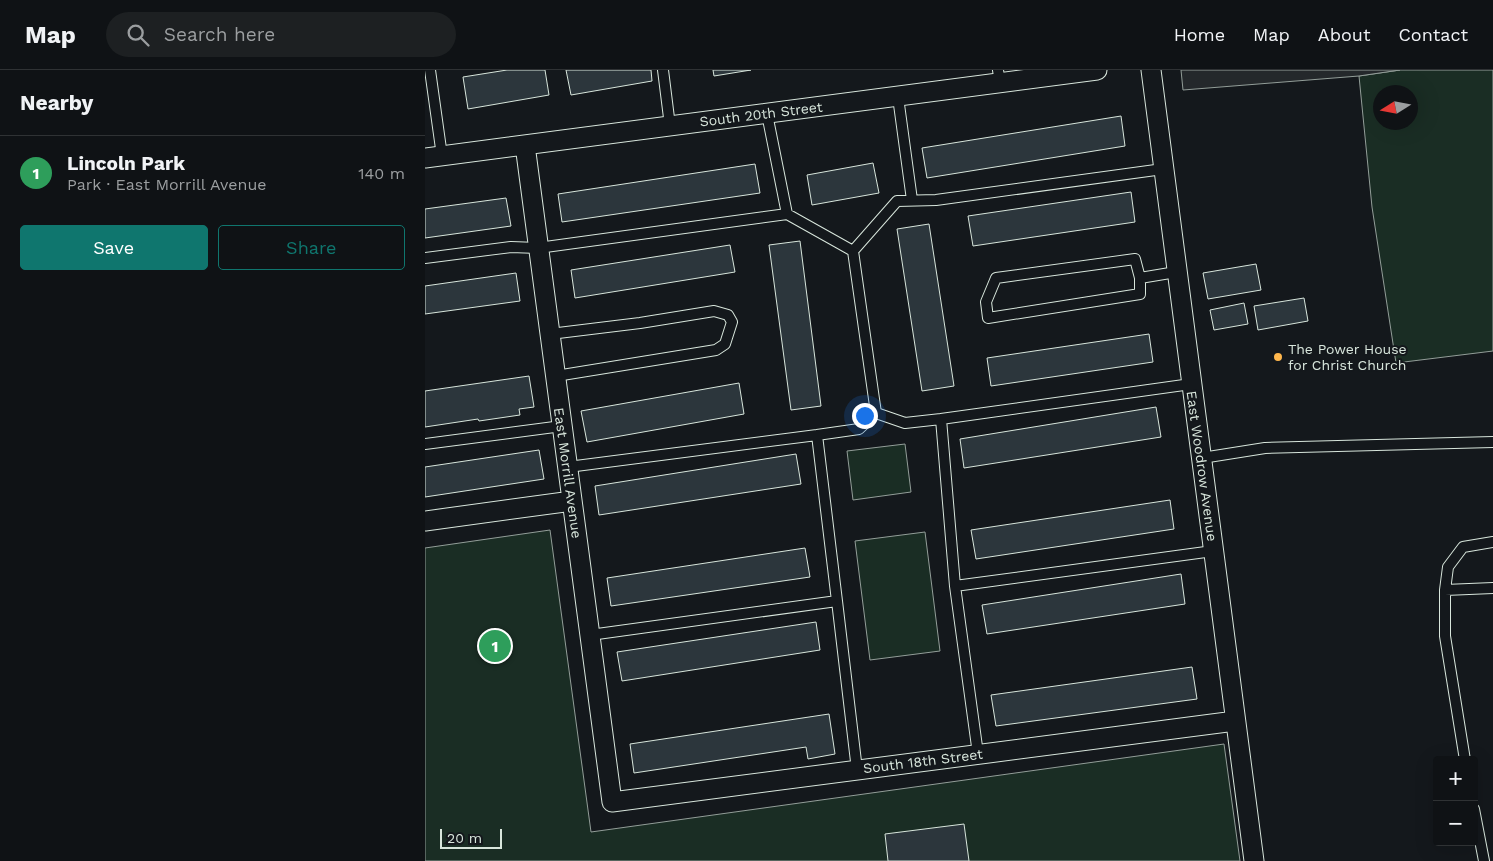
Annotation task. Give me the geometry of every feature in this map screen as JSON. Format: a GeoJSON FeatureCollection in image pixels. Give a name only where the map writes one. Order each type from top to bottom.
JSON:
{"type":"FeatureCollection","features":[{"type":"Feature","properties":{"kind":"street","name":"South 20th Street"},"geometry":{"type":"LineString","coordinates":[[433,157],[898,97],[999,77],[1097,70]]}},
{"type":"Feature","properties":{"kind":"street","name":"East Woodrow Avenue"},"geometry":{"type":"LineString","coordinates":[[1151,70],[1254,861]]}},
{"type":"Feature","properties":{"kind":"street","name":"East Morrill Avenue"},"geometry":{"type":"LineString","coordinates":[[525,145],[611,802]]}},
{"type":"Feature","properties":{"kind":"street"},"geometry":{"type":"LineString","coordinates":[[425,520],[572,501]]}},
{"type":"Feature","properties":{"kind":"street","name":"South 18th Street"},"geometry":{"type":"LineString","coordinates":[[611,802],[1235,722]]}},
{"type":"Feature","properties":{"kind":"lane"},"geometry":{"type":"LineString","coordinates":[[430,70],[433,157]]}},
{"type":"Feature","properties":{"kind":"lane"},"geometry":{"type":"LineString","coordinates":[[663,70],[670,126]]}},
{"type":"Feature","properties":{"kind":"lane"},"geometry":{"type":"LineString","coordinates":[[898,97],[911,200]]}},
{"type":"Feature","properties":{"kind":"lane"},"geometry":{"type":"LineString","coordinates":[[767,114],[787,214]]}},
{"type":"Feature","properties":{"kind":"lane"},"geometry":{"type":"LineString","coordinates":[[876,413],[853,251],[897,201],[936,200],[1163,169]]}},
{"type":"Feature","properties":{"kind":"lane"},"geometry":{"type":"LineString","coordinates":[[425,258],[511,247],[539,248],[787,214],[853,251]]}},
{"type":"Feature","properties":{"kind":"lane"},"geometry":{"type":"LineString","coordinates":[[1135,259],[1140,278],[1140,294],[988,318],[986,302],[996,278],[1135,259]]}},
{"type":"Feature","properties":{"kind":"lane"},"geometry":{"type":"LineString","coordinates":[[1140,278],[1176,272]]}},
{"type":"Feature","properties":{"kind":"lane"},"geometry":{"type":"LineString","coordinates":[[550,334],[713,311],[728,315],[732,322],[725,344],[717,350],[556,376]]}},
{"type":"Feature","properties":{"kind":"lane"},"geometry":{"type":"LineString","coordinates":[[876,413],[905,423],[1191,384]]}},
{"type":"Feature","properties":{"kind":"lane"},"geometry":{"type":"LineString","coordinates":[[567,467],[859,428],[876,413]]}},
{"type":"Feature","properties":{"kind":"lane"},"geometry":{"type":"LineString","coordinates":[[941,419],[955,586],[978,754]]}},
{"type":"Feature","properties":{"kind":"lane"},"geometry":{"type":"LineString","coordinates":[[425,444],[562,426]]}},
{"type":"Feature","properties":{"kind":"lane"},"geometry":{"type":"LineString","coordinates":[[817,435],[857,770]]}},
{"type":"Feature","properties":{"kind":"lane"},"geometry":{"type":"LineString","coordinates":[[1202,458],[1265,448],[1493,442]]}},
{"type":"Feature","properties":{"kind":"lane"},"geometry":{"type":"LineString","coordinates":[[1464,756],[1445,636],[1445,590],[1448,567],[1463,547],[1493,542]]}},
{"type":"Feature","properties":{"kind":"lane"},"geometry":{"type":"LineString","coordinates":[[955,586],[1213,551]]}},
{"type":"Feature","properties":{"kind":"lane"},"geometry":{"type":"LineString","coordinates":[[1445,590],[1493,588]]}},
{"type":"Feature","properties":{"kind":"lane"},"geometry":{"type":"LineString","coordinates":[[590,635],[837,601]]}},
{"type":"Feature","properties":{"kind":"lane"},"geometry":{"type":"LineString","coordinates":[[1478,830],[1484,861]]}},
{"type":"Feature","properties":{"kind":"green space"},"geometry":{"type":"Polygon","coordinates":[[[1400,70],[1493,70],[1493,351],[1396,363],[1372,207],[1359,76],[1400,70]]]}},
{"type":"Feature","properties":{"kind":"green space"},"geometry":{"type":"Polygon","coordinates":[[[905,444],[911,492],[853,500],[847,451],[905,444]]]}},
{"type":"Feature","properties":{"kind":"green space"},"geometry":{"type":"Polygon","coordinates":[[[550,530],[591,832],[1224,744],[1240,861],[425,861],[425,548],[550,530]]]}},
{"type":"Feature","properties":{"kind":"green space"},"geometry":{"type":"Polygon","coordinates":[[[925,532],[940,651],[870,660],[855,541],[925,532]]]}},
{"type":"Feature","properties":{"kind":"shaded area"},"geometry":{"type":"Polygon","coordinates":[[[1181,70],[1400,70],[1359,76],[1183,90],[1181,70]]]}},
{"type":"Feature","properties":{"kind":"building"},"geometry":{"type":"Polygon","coordinates":[[[507,70],[545,70],[549,95],[468,109],[463,77],[507,70]]]}},
{"type":"Feature","properties":{"kind":"building"},"geometry":{"type":"Polygon","coordinates":[[[566,70],[651,70],[652,81],[571,95],[566,70]]]}},
{"type":"Feature","properties":{"kind":"building"},"geometry":{"type":"Polygon","coordinates":[[[713,70],[751,70],[714,76],[713,70]]]}},
{"type":"Feature","properties":{"kind":"building"},"geometry":{"type":"Polygon","coordinates":[[[1121,116],[1125,146],[927,178],[922,148],[1121,116]]]}},
{"type":"Feature","properties":{"kind":"building"},"geometry":{"type":"Polygon","coordinates":[[[873,163],[879,193],[812,205],[807,175],[873,163]]]}},
{"type":"Feature","properties":{"kind":"building"},"geometry":{"type":"Polygon","coordinates":[[[755,164],[760,193],[562,222],[558,194],[755,164]]]}},
{"type":"Feature","properties":{"kind":"building"},"geometry":{"type":"Polygon","coordinates":[[[1131,192],[1135,222],[973,246],[968,216],[1131,192]]]}},
{"type":"Feature","properties":{"kind":"building"},"geometry":{"type":"Polygon","coordinates":[[[506,198],[511,226],[425,238],[425,209],[506,198]]]}},
{"type":"Feature","properties":{"kind":"building"},"geometry":{"type":"Polygon","coordinates":[[[929,224],[954,386],[922,391],[897,229],[929,224]]]}},
{"type":"Feature","properties":{"kind":"building"},"geometry":{"type":"Polygon","coordinates":[[[800,241],[821,406],[791,410],[769,245],[800,241]]]}},
{"type":"Feature","properties":{"kind":"building"},"geometry":{"type":"Polygon","coordinates":[[[730,245],[735,272],[575,298],[571,270],[730,245]]]}},
{"type":"Feature","properties":{"kind":"building"},"geometry":{"type":"Polygon","coordinates":[[[1256,264],[1261,290],[1208,299],[1203,273],[1256,264]]]}},
{"type":"Feature","properties":{"kind":"building"},"geometry":{"type":"Polygon","coordinates":[[[516,273],[520,301],[425,314],[425,286],[516,273]]]}},
{"type":"Feature","properties":{"kind":"building"},"geometry":{"type":"Polygon","coordinates":[[[1304,298],[1308,321],[1258,330],[1254,306],[1304,298]]]}},
{"type":"Feature","properties":{"kind":"building"},"geometry":{"type":"Polygon","coordinates":[[[1244,303],[1248,324],[1214,330],[1210,310],[1244,303]]]}},
{"type":"Feature","properties":{"kind":"building"},"geometry":{"type":"Polygon","coordinates":[[[1149,334],[1153,362],[991,386],[987,358],[1149,334]]]}},
{"type":"Feature","properties":{"kind":"building"},"geometry":{"type":"Polygon","coordinates":[[[529,376],[534,407],[519,409],[520,415],[425,427],[425,391],[529,376]]]}},
{"type":"Feature","properties":{"kind":"building"},"geometry":{"type":"Polygon","coordinates":[[[739,383],[744,414],[587,442],[581,411],[739,383]]]}},
{"type":"Feature","properties":{"kind":"building"},"geometry":{"type":"Polygon","coordinates":[[[1156,407],[1161,437],[964,468],[960,439],[1156,407]]]}},
{"type":"Feature","properties":{"kind":"building"},"geometry":{"type":"Polygon","coordinates":[[[539,450],[544,479],[425,497],[425,467],[539,450]]]}},
{"type":"Feature","properties":{"kind":"building"},"geometry":{"type":"Polygon","coordinates":[[[796,454],[801,484],[599,515],[595,486],[796,454]]]}},
{"type":"Feature","properties":{"kind":"building"},"geometry":{"type":"Polygon","coordinates":[[[1170,500],[1174,529],[976,559],[971,530],[1170,500]]]}},
{"type":"Feature","properties":{"kind":"building"},"geometry":{"type":"Polygon","coordinates":[[[805,548],[810,577],[611,606],[607,578],[805,548]]]}},
{"type":"Feature","properties":{"kind":"building"},"geometry":{"type":"Polygon","coordinates":[[[1181,574],[1185,604],[987,634],[982,605],[1181,574]]]}},
{"type":"Feature","properties":{"kind":"building"},"geometry":{"type":"Polygon","coordinates":[[[816,622],[820,650],[622,681],[617,652],[816,622]]]}},
{"type":"Feature","properties":{"kind":"building"},"geometry":{"type":"Polygon","coordinates":[[[1192,667],[1197,699],[996,726],[991,695],[1192,667]]]}},
{"type":"Feature","properties":{"kind":"building"},"geometry":{"type":"Polygon","coordinates":[[[829,714],[835,754],[808,759],[806,747],[634,773],[630,744],[829,714]]]}},
{"type":"Feature","properties":{"kind":"building"},"geometry":{"type":"Polygon","coordinates":[[[964,824],[969,861],[888,861],[885,834],[964,824]]]}},
{"type":"Feature","properties":{"kind":"place","name":"The Power House for Christ Church"},"geometry":{"type":"Point","coordinates":[1278,357]}},
{"type":"Feature","properties":{"kind":"place","name":"Lincoln Park"},"geometry":{"type":"Point","coordinates":[495,646]}}]}
